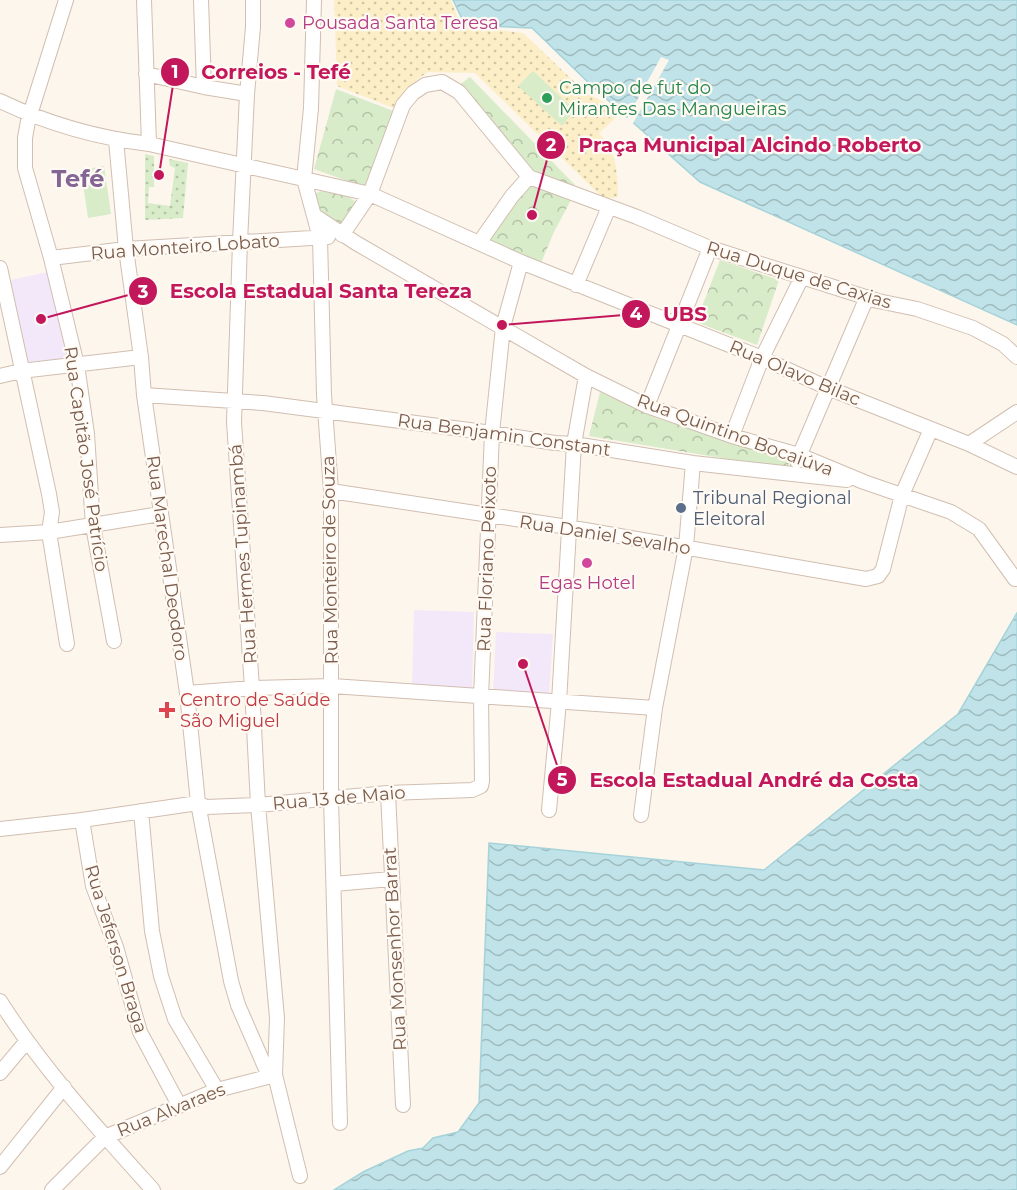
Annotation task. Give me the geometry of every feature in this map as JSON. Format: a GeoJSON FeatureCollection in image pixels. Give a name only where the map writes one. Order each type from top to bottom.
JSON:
{"type":"FeatureCollection","features":[{"type":"Feature","properties":{"kind":"street","name":"Rua Capitão José Patrício"},"geometry":{"type":"LineString","coordinates":[[66,0],[30,116],[25,138],[25,168],[51,258],[76,365],[87,434],[93,526],[114,641]]}},
{"type":"Feature","properties":{"kind":"street"},"geometry":{"type":"LineString","coordinates":[[144,0],[149,144]]}},
{"type":"Feature","properties":{"kind":"street"},"geometry":{"type":"LineString","coordinates":[[201,0],[204,87]]}},
{"type":"Feature","properties":{"kind":"street","name":"Rua Hermes Tupinambá"},"geometry":{"type":"LineString","coordinates":[[253,0],[243,166],[234,422],[258,805],[277,1018],[272,1075],[300,1176]]}},
{"type":"Feature","properties":{"kind":"street","name":"Rua Monteiro de Souza"},"geometry":{"type":"LineString","coordinates":[[314,0],[311,108],[304,179],[320,238],[325,412],[331,491],[331,798],[340,1123]]}},
{"type":"Feature","properties":{"kind":"street"},"geometry":{"type":"LineString","coordinates":[[146,74],[247,94]]}},
{"type":"Feature","properties":{"kind":"street"},"geometry":{"type":"LineString","coordinates":[[320,238],[342,235],[370,194],[403,105],[413,93],[425,85],[442,82],[459,92],[529,177],[512,196],[478,243]]}},
{"type":"Feature","properties":{"kind":"street","name":"Rua Olavo Bilac"},"geometry":{"type":"LineString","coordinates":[[0,101],[30,116],[116,140],[149,144],[370,194],[521,262],[762,358],[828,388],[969,444],[1017,467]]}},
{"type":"Feature","properties":{"kind":"street","name":"Rua Marechal Deodoro"},"geometry":{"type":"LineString","coordinates":[[116,140],[126,249],[144,395],[187,693],[198,803],[231,981],[238,1005],[272,1075]]}},
{"type":"Feature","properties":{"kind":"street","name":"Rua Duque de Caxias"},"geometry":{"type":"LineString","coordinates":[[529,177],[710,248],[867,297],[917,309],[973,328],[1003,344],[1017,357]]}},
{"type":"Feature","properties":{"kind":"street"},"geometry":{"type":"LineString","coordinates":[[576,285],[609,207]]}},
{"type":"Feature","properties":{"kind":"street","name":"Rua Quintino Bocaiúva"},"geometry":{"type":"LineString","coordinates":[[315,216],[342,235],[586,376],[647,406],[732,436],[799,455],[864,482],[951,512],[979,529],[1015,579]]}},
{"type":"Feature","properties":{"kind":"street","name":"Rua Monteiro Lobato"},"geometry":{"type":"LineString","coordinates":[[51,258],[126,249],[320,238]]}},
{"type":"Feature","properties":{"kind":"street"},"geometry":{"type":"LineString","coordinates":[[647,406],[710,248]]}},
{"type":"Feature","properties":{"kind":"street","name":"Rua Floriano Peixoto"},"geometry":{"type":"LineString","coordinates":[[481,786],[481,698],[492,433],[503,327],[521,262]]}},
{"type":"Feature","properties":{"kind":"street"},"geometry":{"type":"LineString","coordinates":[[0,267],[49,494],[52,512],[49,532],[67,644]]}},
{"type":"Feature","properties":{"kind":"street"},"geometry":{"type":"LineString","coordinates":[[732,436],[762,358],[802,277]]}},
{"type":"Feature","properties":{"kind":"street"},"geometry":{"type":"LineString","coordinates":[[793,474],[867,297]]}},
{"type":"Feature","properties":{"kind":"street"},"geometry":{"type":"LineString","coordinates":[[0,376],[21,371],[141,357]]}},
{"type":"Feature","properties":{"kind":"street"},"geometry":{"type":"LineString","coordinates":[[549,810],[559,702],[574,444],[586,376]]}},
{"type":"Feature","properties":{"kind":"street","name":"Rua Benjamin Constant"},"geometry":{"type":"LineString","coordinates":[[144,395],[236,401],[574,444],[693,463],[864,482]]}},
{"type":"Feature","properties":{"kind":"street"},"geometry":{"type":"LineString","coordinates":[[969,444],[1017,412]]}},
{"type":"Feature","properties":{"kind":"street"},"geometry":{"type":"LineString","coordinates":[[902,495],[932,429]]}},
{"type":"Feature","properties":{"kind":"street"},"geometry":{"type":"LineString","coordinates":[[641,815],[655,708],[686,548],[693,463]]}},
{"type":"Feature","properties":{"kind":"street","name":"Rua Daniel Sevalho"},"geometry":{"type":"LineString","coordinates":[[331,491],[568,527],[866,579],[878,576],[883,569],[902,495]]}},
{"type":"Feature","properties":{"kind":"street"},"geometry":{"type":"LineString","coordinates":[[0,535],[49,532],[160,514]]}},
{"type":"Feature","properties":{"kind":"street"},"geometry":{"type":"LineString","coordinates":[[187,693],[252,688],[332,686],[481,698],[655,708]]}},
{"type":"Feature","properties":{"kind":"street","name":"Rua 13 de Maio"},"geometry":{"type":"LineString","coordinates":[[0,829],[198,803],[206,807],[258,805],[388,793],[472,790],[481,786]]}},
{"type":"Feature","properties":{"kind":"street","name":"Rua Monsenhor Barrat"},"geometry":{"type":"LineString","coordinates":[[388,793],[403,1105]]}},
{"type":"Feature","properties":{"kind":"street"},"geometry":{"type":"LineString","coordinates":[[141,811],[152,931],[162,975],[175,1019],[217,1090]]}},
{"type":"Feature","properties":{"kind":"street","name":"Rua Jeferson Braga"},"geometry":{"type":"LineString","coordinates":[[82,820],[93,886],[116,947],[140,1032],[179,1105]]}},
{"type":"Feature","properties":{"kind":"street"},"geometry":{"type":"LineString","coordinates":[[334,884],[391,879]]}},
{"type":"Feature","properties":{"kind":"street"},"geometry":{"type":"LineString","coordinates":[[0,1001],[26,1042],[105,1137],[153,1190]]}},
{"type":"Feature","properties":{"kind":"street"},"geometry":{"type":"LineString","coordinates":[[0,1073],[26,1042]]}},
{"type":"Feature","properties":{"kind":"street","name":"Rua Alvaraes"},"geometry":{"type":"LineString","coordinates":[[52,1190],[105,1137],[217,1090],[272,1075]]}},
{"type":"Feature","properties":{"kind":"street"},"geometry":{"type":"LineString","coordinates":[[0,1167],[64,1087]]}},
{"type":"Feature","properties":{"kind":"shaded area"},"geometry":{"type":"Polygon","coordinates":[[[52,271],[71,358],[27,362],[11,280],[52,271]]]}},
{"type":"Feature","properties":{"kind":"shaded area"},"geometry":{"type":"Polygon","coordinates":[[[414,610],[474,612],[472,691],[412,689],[414,610]]]}},
{"type":"Feature","properties":{"kind":"shaded area"},"geometry":{"type":"Polygon","coordinates":[[[496,632],[553,634],[549,696],[493,694],[496,632]]]}},
{"type":"Feature","properties":{"kind":"green space","name":"Campo de fut do Mirantes Das Mangueiras"},"geometry":{"type":"Polygon","coordinates":[[[533,71],[575,110],[562,126],[518,86],[533,71]]]}},
{"type":"Feature","properties":{"kind":"green space"},"geometry":{"type":"Polygon","coordinates":[[[470,77],[575,185],[562,186],[531,174],[455,88],[470,77]]]}},
{"type":"Feature","properties":{"kind":"green space"},"geometry":{"type":"Polygon","coordinates":[[[336,89],[396,112],[369,189],[314,169],[336,89]]]}},
{"type":"Feature","properties":{"kind":"green space"},"geometry":{"type":"Polygon","coordinates":[[[145,154],[154,156],[154,187],[149,187],[148,203],[170,206],[175,168],[170,166],[169,159],[188,163],[183,218],[145,220],[145,154]]]}},
{"type":"Feature","properties":{"kind":"green space"},"geometry":{"type":"Polygon","coordinates":[[[104,166],[111,214],[88,218],[81,170],[104,166]]]}},
{"type":"Feature","properties":{"kind":"green space"},"geometry":{"type":"Polygon","coordinates":[[[527,184],[572,198],[541,263],[485,239],[527,184]]]}},
{"type":"Feature","properties":{"kind":"green space"},"geometry":{"type":"Polygon","coordinates":[[[321,191],[347,196],[359,204],[340,224],[318,210],[314,194],[321,191]]]}},
{"type":"Feature","properties":{"kind":"green space"},"geometry":{"type":"Polygon","coordinates":[[[720,260],[779,280],[757,345],[696,322],[720,260]]]}},
{"type":"Feature","properties":{"kind":"green space"},"geometry":{"type":"Polygon","coordinates":[[[600,392],[656,418],[789,461],[788,469],[589,436],[600,392]]]}},
{"type":"Feature","properties":{"kind":"sand"},"geometry":{"type":"Polygon","coordinates":[[[334,0],[451,0],[461,26],[523,33],[585,92],[622,112],[599,133],[613,156],[617,171],[618,197],[604,199],[475,73],[428,72],[416,80],[399,110],[337,86],[334,0]]]}},
{"type":"Feature","properties":{"kind":"water"},"geometry":{"type":"Polygon","coordinates":[[[453,0],[1017,0],[1017,325],[700,182],[592,86],[532,28],[465,25],[453,0]]]}},
{"type":"Feature","properties":{"kind":"water"},"geometry":{"type":"Polygon","coordinates":[[[1017,613],[1017,1190],[334,1190],[363,1172],[408,1151],[423,1148],[433,1138],[458,1132],[479,1103],[489,843],[764,870],[958,714],[1017,613]]]}},
{"type":"Feature","properties":{"kind":"pier"},"geometry":{"type":"Polygon","coordinates":[[[661,57],[669,60],[632,125],[626,120],[661,57]]]}},
{"type":"Feature","properties":{"kind":"place","name":"Pousada Santa Teresa"},"geometry":{"type":"Point","coordinates":[290,23]}},
{"type":"Feature","properties":{"kind":"place","name":"Campo de fut do Mirantes Das Mangueiras"},"geometry":{"type":"Point","coordinates":[547,98]}},
{"type":"Feature","properties":{"kind":"place","name":"Correios - Tefé"},"geometry":{"type":"Point","coordinates":[159,175]}},
{"type":"Feature","properties":{"kind":"place","name":"Praça Municipal Alcindo Roberto"},"geometry":{"type":"Point","coordinates":[532,215]}},
{"type":"Feature","properties":{"kind":"place","name":"Escola Estadual Santa Tereza"},"geometry":{"type":"Point","coordinates":[41,319]}},
{"type":"Feature","properties":{"kind":"place","name":"UBS"},"geometry":{"type":"Point","coordinates":[502,325]}},
{"type":"Feature","properties":{"kind":"place","name":"Tribunal Regional Eleitoral"},"geometry":{"type":"Point","coordinates":[681,508]}},
{"type":"Feature","properties":{"kind":"place","name":"Egas Hotel"},"geometry":{"type":"Point","coordinates":[587,563]}},
{"type":"Feature","properties":{"kind":"place","name":"Escola Estadual André da Costa"},"geometry":{"type":"Point","coordinates":[523,664]}},
{"type":"Feature","properties":{"kind":"place","name":"Centro de Saúde São Miguel"},"geometry":{"type":"Point","coordinates":[167,710]}},
{"type":"Feature","properties":{"kind":"district","name":"Tefé"},"geometry":{"type":"Point","coordinates":[78,178]}}]}
